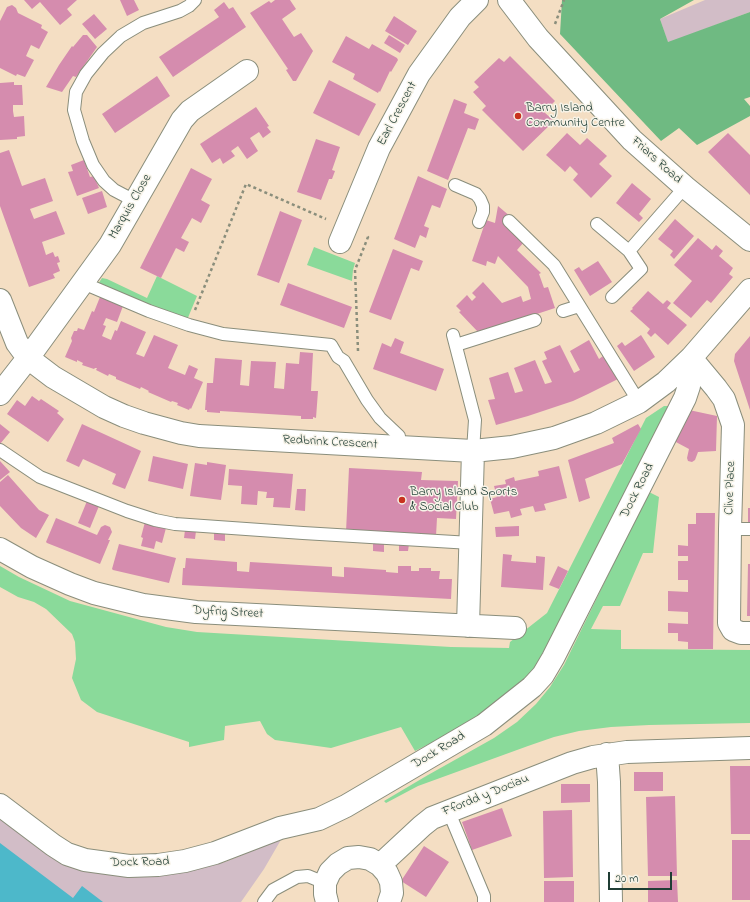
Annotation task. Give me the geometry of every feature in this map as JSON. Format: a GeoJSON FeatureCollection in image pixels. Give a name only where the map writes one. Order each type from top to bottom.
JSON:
{"type":"FeatureCollection","features":[{"type":"Feature","properties":{"kind":"street","name":"Earl Crescent"},"geometry":{"type":"LineString","coordinates":[[343,235],[379,148],[419,74],[460,17],[477,0]]}},
{"type":"Feature","properties":{"kind":"street","name":"Friars Road"},"geometry":{"type":"LineString","coordinates":[[509,0],[538,38],[632,140],[685,187],[750,240]]}},
{"type":"Feature","properties":{"kind":"street","name":"Marquis Close"},"geometry":{"type":"LineString","coordinates":[[28,358],[110,245],[182,120],[190,111],[248,71]]}},
{"type":"Feature","properties":{"kind":"street","name":"Redbrink Crescent"},"geometry":{"type":"LineString","coordinates":[[0,300],[17,343],[28,358],[53,377],[104,407],[124,416],[164,429],[199,436],[473,450],[512,447],[554,438],[596,423],[639,402],[666,382],[691,358],[750,290]]}},
{"type":"Feature","properties":{"kind":"street"},"geometry":{"type":"LineString","coordinates":[[0,394],[28,358]]}},
{"type":"Feature","properties":{"kind":"street","name":"Clive Place"},"geometry":{"type":"LineString","coordinates":[[691,358],[716,388],[742,425],[740,529],[729,623],[742,632]]}},
{"type":"Feature","properties":{"kind":"street","name":"Dock Road"},"geometry":{"type":"LineString","coordinates":[[0,805],[53,845],[67,854],[84,860],[129,866],[158,865],[185,861],[215,853],[280,828],[319,819],[346,806],[484,725],[532,687],[543,675],[553,658],[680,410],[689,386],[691,358]]}},
{"type":"Feature","properties":{"kind":"street"},"geometry":{"type":"LineString","coordinates":[[468,626],[473,450]]}},
{"type":"Feature","properties":{"kind":"street","name":"Dyfrig Street"},"geometry":{"type":"LineString","coordinates":[[0,549],[32,567],[70,584],[115,599],[143,605],[196,612],[516,628]]}},
{"type":"Feature","properties":{"kind":"street","name":"Ffordd y Dociau"},"geometry":{"type":"LineString","coordinates":[[380,865],[432,818],[448,810],[572,763],[607,754],[627,752],[750,748]]}},
{"type":"Feature","properties":{"kind":"street"},"geometry":{"type":"LineString","coordinates":[[607,754],[611,902]]}},
{"type":"Feature","properties":{"kind":"street"},"geometry":{"type":"LineString","coordinates":[[326,892],[330,872],[338,864],[348,858],[359,857],[370,859],[380,865],[387,873],[391,882],[392,893],[390,902]]}},
{"type":"Feature","properties":{"kind":"lane"},"geometry":{"type":"LineString","coordinates":[[135,201],[114,190],[104,181],[93,165],[83,141],[74,110],[76,92],[86,74],[103,53],[121,36],[143,23],[180,11],[189,6],[195,0]]}},
{"type":"Feature","properties":{"kind":"lane"},"geometry":{"type":"LineString","coordinates":[[455,185],[476,194],[480,199],[483,206],[483,212],[479,222]]}},
{"type":"Feature","properties":{"kind":"lane"},"geometry":{"type":"LineString","coordinates":[[629,251],[685,187]]}},
{"type":"Feature","properties":{"kind":"lane"},"geometry":{"type":"LineString","coordinates":[[509,221],[554,265],[639,402]]}},
{"type":"Feature","properties":{"kind":"lane"},"geometry":{"type":"LineString","coordinates":[[597,224],[629,251],[641,269],[612,297]]}},
{"type":"Feature","properties":{"kind":"lane"},"geometry":{"type":"LineString","coordinates":[[83,283],[149,311],[189,325],[223,334],[331,345],[338,357],[344,361],[367,400],[380,418],[399,436],[399,446]]}},
{"type":"Feature","properties":{"kind":"lane"},"geometry":{"type":"LineString","coordinates":[[563,311],[579,306]]}},
{"type":"Feature","properties":{"kind":"lane"},"geometry":{"type":"LineString","coordinates":[[473,450],[475,420],[455,340],[535,320]]}},
{"type":"Feature","properties":{"kind":"lane"},"geometry":{"type":"LineString","coordinates":[[0,450],[40,477],[127,511],[175,524],[471,543]]}},
{"type":"Feature","properties":{"kind":"lane"},"geometry":{"type":"LineString","coordinates":[[448,810],[484,896],[484,902]]}},
{"type":"Feature","properties":{"kind":"lane"},"geometry":{"type":"LineString","coordinates":[[264,902],[273,890],[297,877],[308,876],[326,892]]}},
{"type":"Feature","properties":{"kind":"path"},"geometry":{"type":"LineString","coordinates":[[189,325],[246,184],[343,235],[368,237],[355,270],[359,369],[351,374]]}},
{"type":"Feature","properties":{"kind":"shaded area"},"geometry":{"type":"Polygon","coordinates":[[[705,0],[750,0],[750,12],[668,43],[660,19],[705,0]]]}},
{"type":"Feature","properties":{"kind":"shaded area"},"geometry":{"type":"Polygon","coordinates":[[[0,815],[55,856],[201,868],[225,862],[245,854],[261,845],[282,838],[264,869],[241,902],[0,902],[0,815]]]}},
{"type":"Feature","properties":{"kind":"green space"},"geometry":{"type":"Polygon","coordinates":[[[562,0],[694,0],[660,19],[668,42],[750,12],[750,97],[744,99],[750,106],[750,116],[697,145],[679,128],[661,141],[560,34],[562,0]]]}},
{"type":"Feature","properties":{"kind":"green space"},"geometry":{"type":"Polygon","coordinates":[[[314,247],[355,263],[352,281],[307,265],[314,247]]]}},
{"type":"Feature","properties":{"kind":"green space"},"geometry":{"type":"Polygon","coordinates":[[[157,276],[197,296],[187,320],[98,284],[102,278],[107,279],[147,298],[157,276]]]}},
{"type":"Feature","properties":{"kind":"green space"},"geometry":{"type":"Polygon","coordinates":[[[664,406],[669,406],[555,641],[524,684],[473,722],[415,751],[401,727],[331,748],[275,740],[267,734],[260,721],[225,726],[224,740],[189,747],[189,742],[97,712],[81,700],[72,678],[76,659],[75,642],[72,634],[46,609],[34,602],[18,597],[0,587],[0,566],[19,577],[70,601],[166,627],[197,632],[451,647],[509,648],[510,642],[547,613],[646,418],[664,406]]]}},
{"type":"Feature","properties":{"kind":"green space"},"geometry":{"type":"Polygon","coordinates":[[[649,492],[659,497],[653,553],[643,553],[620,606],[603,606],[591,629],[621,630],[621,649],[750,650],[750,723],[649,725],[611,727],[579,731],[554,737],[418,786],[386,803],[384,801],[494,738],[517,722],[536,704],[550,687],[564,665],[649,492]]]}},
{"type":"Feature","properties":{"kind":"water"},"geometry":{"type":"Polygon","coordinates":[[[0,843],[73,898],[82,886],[103,902],[0,902],[0,843]]]}},
{"type":"Feature","properties":{"kind":"building"},"geometry":{"type":"Polygon","coordinates":[[[24,0],[77,0],[67,9],[72,15],[60,25],[40,2],[32,9],[24,0]]]}},
{"type":"Feature","properties":{"kind":"building"},"geometry":{"type":"Polygon","coordinates":[[[120,0],[134,0],[139,10],[127,16],[120,0]]]}},
{"type":"Feature","properties":{"kind":"building"},"geometry":{"type":"Polygon","coordinates":[[[275,0],[290,0],[296,9],[282,19],[294,37],[301,33],[313,51],[296,81],[293,81],[286,70],[288,69],[250,13],[269,1],[271,3],[275,0]]]}},
{"type":"Feature","properties":{"kind":"building"},"geometry":{"type":"Polygon","coordinates":[[[224,2],[229,9],[233,7],[246,27],[173,77],[159,57],[219,17],[214,10],[224,2]]]}},
{"type":"Feature","properties":{"kind":"building"},"geometry":{"type":"Polygon","coordinates":[[[12,5],[16,8],[18,13],[42,25],[41,28],[48,32],[39,49],[31,45],[26,56],[34,60],[25,77],[17,74],[16,76],[0,68],[0,21],[7,7],[12,5]]]}},
{"type":"Feature","properties":{"kind":"building"},"geometry":{"type":"Polygon","coordinates":[[[94,14],[107,29],[95,39],[82,24],[94,14]]]}},
{"type":"Feature","properties":{"kind":"building"},"geometry":{"type":"Polygon","coordinates":[[[394,16],[417,31],[408,45],[385,31],[394,16]]]}},
{"type":"Feature","properties":{"kind":"building"},"geometry":{"type":"Polygon","coordinates":[[[83,35],[87,35],[97,47],[76,77],[73,76],[62,92],[46,87],[72,46],[73,47],[83,35]]]}},
{"type":"Feature","properties":{"kind":"building"},"geometry":{"type":"Polygon","coordinates":[[[389,35],[405,45],[400,53],[384,43],[389,35]]]}},
{"type":"Feature","properties":{"kind":"building"},"geometry":{"type":"Polygon","coordinates":[[[346,36],[369,49],[372,44],[397,58],[398,60],[391,72],[390,71],[380,92],[379,91],[378,93],[353,79],[355,74],[332,62],[346,36]]]}},
{"type":"Feature","properties":{"kind":"building"},"geometry":{"type":"Polygon","coordinates":[[[510,56],[555,101],[544,112],[554,121],[523,151],[482,110],[486,106],[473,92],[479,87],[474,82],[499,58],[504,62],[510,56]]]}},
{"type":"Feature","properties":{"kind":"building"},"geometry":{"type":"Polygon","coordinates":[[[157,76],[170,96],[115,133],[102,114],[157,76]]]}},
{"type":"Feature","properties":{"kind":"building"},"geometry":{"type":"Polygon","coordinates":[[[329,80],[376,104],[359,136],[313,113],[329,80]]]}},
{"type":"Feature","properties":{"kind":"building"},"geometry":{"type":"Polygon","coordinates":[[[14,82],[14,85],[22,85],[23,105],[13,105],[13,111],[14,117],[24,116],[25,136],[17,137],[17,139],[0,140],[0,83],[14,82]]]}},
{"type":"Feature","properties":{"kind":"building"},"geometry":{"type":"Polygon","coordinates":[[[454,99],[467,104],[464,113],[479,119],[475,130],[468,128],[448,180],[427,171],[454,99]]]}},
{"type":"Feature","properties":{"kind":"building"},"geometry":{"type":"Polygon","coordinates":[[[256,107],[269,126],[267,127],[271,132],[263,138],[259,132],[250,138],[258,151],[247,159],[238,146],[231,151],[235,156],[223,164],[220,158],[212,163],[200,144],[256,107]]]}},
{"type":"Feature","properties":{"kind":"building"},"geometry":{"type":"Polygon","coordinates":[[[567,133],[580,145],[587,138],[607,156],[599,164],[612,176],[591,198],[573,180],[578,174],[570,166],[565,172],[546,155],[567,133]]]}},
{"type":"Feature","properties":{"kind":"building"},"geometry":{"type":"Polygon","coordinates":[[[728,133],[750,155],[750,195],[708,152],[728,133]]]}},
{"type":"Feature","properties":{"kind":"building"},"geometry":{"type":"Polygon","coordinates":[[[316,139],[340,147],[332,170],[335,171],[332,179],[329,179],[321,200],[297,192],[316,139]]]}},
{"type":"Feature","properties":{"kind":"building"},"geometry":{"type":"Polygon","coordinates":[[[9,150],[22,186],[45,178],[53,201],[30,209],[34,219],[56,211],[65,234],[42,242],[46,255],[53,252],[55,257],[58,256],[60,262],[57,263],[60,271],[53,274],[55,278],[29,287],[0,206],[0,153],[9,150]]]}},
{"type":"Feature","properties":{"kind":"building"},"geometry":{"type":"Polygon","coordinates":[[[84,160],[90,177],[94,176],[99,188],[77,196],[68,172],[73,171],[71,165],[84,160]]]}},
{"type":"Feature","properties":{"kind":"building"},"geometry":{"type":"Polygon","coordinates":[[[191,168],[212,179],[201,200],[210,205],[201,223],[192,218],[181,238],[189,242],[184,252],[176,248],[161,278],[140,268],[191,168]]]}},
{"type":"Feature","properties":{"kind":"building"},"geometry":{"type":"Polygon","coordinates":[[[418,176],[447,189],[440,208],[432,205],[424,226],[429,228],[426,238],[420,235],[415,248],[394,239],[418,176]]]}},
{"type":"Feature","properties":{"kind":"building"},"geometry":{"type":"Polygon","coordinates":[[[632,183],[651,199],[639,214],[643,218],[639,222],[616,203],[632,183]]]}},
{"type":"Feature","properties":{"kind":"building"},"geometry":{"type":"Polygon","coordinates":[[[102,191],[107,207],[88,214],[82,198],[102,191]]]}},
{"type":"Feature","properties":{"kind":"building"},"geometry":{"type":"Polygon","coordinates":[[[498,206],[511,217],[524,242],[517,250],[541,273],[539,274],[544,288],[548,287],[555,308],[479,333],[459,312],[461,311],[456,306],[467,295],[472,301],[476,297],[472,293],[483,282],[502,303],[521,296],[523,302],[531,299],[528,287],[498,256],[495,264],[487,261],[486,266],[472,261],[486,220],[495,223],[498,206]]]}},
{"type":"Feature","properties":{"kind":"building"},"geometry":{"type":"Polygon","coordinates":[[[280,211],[302,220],[279,283],[257,275],[280,211]]]}},
{"type":"Feature","properties":{"kind":"building"},"geometry":{"type":"Polygon","coordinates":[[[675,219],[694,236],[674,259],[670,255],[673,251],[658,239],[675,219]]]}},
{"type":"Feature","properties":{"kind":"building"},"geometry":{"type":"Polygon","coordinates":[[[698,238],[712,250],[716,245],[723,251],[719,256],[733,268],[729,274],[733,277],[711,303],[707,300],[691,318],[673,303],[692,281],[674,265],[698,238]]]}},
{"type":"Feature","properties":{"kind":"building"},"geometry":{"type":"Polygon","coordinates":[[[393,249],[423,261],[419,271],[411,268],[391,320],[369,312],[393,249]]]}},
{"type":"Feature","properties":{"kind":"building"},"geometry":{"type":"Polygon","coordinates":[[[598,261],[612,282],[590,296],[574,270],[579,267],[582,271],[598,261]]]}},
{"type":"Feature","properties":{"kind":"building"},"geometry":{"type":"Polygon","coordinates":[[[288,283],[352,307],[344,328],[280,305],[288,283]]]}},
{"type":"Feature","properties":{"kind":"building"},"geometry":{"type":"Polygon","coordinates":[[[648,291],[663,304],[667,300],[671,303],[667,308],[687,325],[668,345],[655,333],[651,337],[647,333],[650,329],[630,311],[648,291]]]}},
{"type":"Feature","properties":{"kind":"building"},"geometry":{"type":"Polygon","coordinates":[[[100,297],[123,306],[117,322],[106,318],[103,325],[106,326],[102,336],[111,340],[121,321],[146,332],[136,354],[144,357],[154,335],[178,345],[168,368],[185,375],[189,365],[198,369],[194,378],[203,382],[191,409],[190,408],[189,410],[177,405],[178,403],[171,402],[148,392],[149,391],[141,387],[140,389],[116,379],[116,377],[109,374],[108,376],[96,370],[97,368],[94,369],[82,365],[83,363],[77,360],[77,362],[65,357],[72,341],[71,338],[74,331],[77,331],[78,328],[84,330],[100,297]]]}},
{"type":"Feature","properties":{"kind":"building"},"geometry":{"type":"Polygon","coordinates":[[[641,335],[655,357],[634,371],[617,346],[622,342],[625,346],[641,335]]]}},
{"type":"Feature","properties":{"kind":"building"},"geometry":{"type":"Polygon","coordinates":[[[750,336],[750,410],[734,361],[735,354],[750,336]]]}},
{"type":"Feature","properties":{"kind":"building"},"geometry":{"type":"Polygon","coordinates":[[[395,338],[404,342],[400,353],[444,369],[436,391],[373,369],[382,343],[391,347],[395,338]]]}},
{"type":"Feature","properties":{"kind":"building"},"geometry":{"type":"Polygon","coordinates":[[[589,340],[599,359],[603,356],[618,379],[573,401],[496,425],[488,400],[495,399],[489,378],[508,372],[515,393],[523,391],[514,368],[535,360],[545,384],[552,382],[542,361],[547,359],[544,352],[560,345],[574,373],[580,370],[570,351],[589,340]]]}},
{"type":"Feature","properties":{"kind":"building"},"geometry":{"type":"Polygon","coordinates":[[[300,352],[313,353],[311,391],[318,391],[316,418],[301,419],[301,416],[220,411],[220,413],[207,412],[207,410],[205,410],[207,383],[213,383],[215,358],[242,360],[240,385],[249,386],[251,361],[276,362],[274,388],[284,389],[286,363],[299,364],[300,352]]]}},
{"type":"Feature","properties":{"kind":"building"},"geometry":{"type":"Polygon","coordinates":[[[32,396],[39,401],[41,399],[59,411],[57,413],[64,419],[48,442],[7,414],[17,400],[25,406],[32,396]]]}},
{"type":"Feature","properties":{"kind":"building"},"geometry":{"type":"Polygon","coordinates":[[[689,410],[717,416],[716,451],[698,452],[695,460],[692,462],[688,461],[687,458],[689,449],[674,441],[689,410]]]}},
{"type":"Feature","properties":{"kind":"building"},"geometry":{"type":"Polygon","coordinates":[[[0,424],[10,432],[0,444],[0,424]]]}},
{"type":"Feature","properties":{"kind":"building"},"geometry":{"type":"Polygon","coordinates":[[[82,424],[141,451],[125,489],[112,484],[116,474],[83,459],[79,467],[66,461],[82,424]]]}},
{"type":"Feature","properties":{"kind":"building"},"geometry":{"type":"Polygon","coordinates":[[[638,424],[641,429],[622,464],[585,479],[590,498],[579,502],[568,460],[614,443],[612,438],[638,424]]]}},
{"type":"Feature","properties":{"kind":"building"},"geometry":{"type":"Polygon","coordinates":[[[153,456],[188,464],[183,489],[148,481],[153,456]]]}},
{"type":"Feature","properties":{"kind":"building"},"geometry":{"type":"Polygon","coordinates":[[[0,461],[10,472],[0,480],[0,461]]]}},
{"type":"Feature","properties":{"kind":"building"},"geometry":{"type":"Polygon","coordinates":[[[207,462],[226,465],[221,500],[190,496],[195,463],[207,465],[207,462]]]}},
{"type":"Feature","properties":{"kind":"building"},"geometry":{"type":"Polygon","coordinates":[[[559,466],[567,498],[544,504],[546,510],[535,512],[533,506],[520,509],[522,515],[511,518],[509,511],[494,514],[490,499],[497,497],[494,486],[506,484],[505,480],[514,477],[515,481],[539,476],[538,471],[559,466]]]}},
{"type":"Feature","properties":{"kind":"building","name":"Barry Island Sports & Social Club"},"geometry":{"type":"Polygon","coordinates":[[[349,468],[422,472],[421,480],[458,481],[456,519],[437,518],[436,536],[346,532],[349,468]]]}},
{"type":"Feature","properties":{"kind":"building"},"geometry":{"type":"Polygon","coordinates":[[[229,469],[293,474],[290,508],[273,507],[274,498],[266,498],[267,492],[258,491],[257,505],[241,504],[242,486],[228,485],[229,469]]]}},
{"type":"Feature","properties":{"kind":"building"},"geometry":{"type":"Polygon","coordinates":[[[8,475],[39,510],[49,515],[36,538],[21,528],[0,506],[0,482],[8,475]]]}},
{"type":"Feature","properties":{"kind":"building"},"geometry":{"type":"Polygon","coordinates":[[[297,489],[306,489],[305,511],[295,510],[297,489]]]}},
{"type":"Feature","properties":{"kind":"building"},"geometry":{"type":"Polygon","coordinates":[[[87,501],[99,506],[90,528],[78,523],[87,501]]]}},
{"type":"Feature","properties":{"kind":"building"},"geometry":{"type":"Polygon","coordinates":[[[748,508],[750,508],[750,522],[748,522],[748,508]]]}},
{"type":"Feature","properties":{"kind":"building"},"geometry":{"type":"Polygon","coordinates":[[[696,513],[715,513],[713,649],[688,649],[688,642],[678,641],[678,633],[668,633],[668,623],[688,624],[688,612],[668,611],[668,591],[688,592],[688,580],[678,580],[678,561],[688,561],[688,556],[678,556],[678,545],[688,546],[688,524],[696,524],[696,513]]]}},
{"type":"Feature","properties":{"kind":"building"},"geometry":{"type":"Polygon","coordinates":[[[56,518],[97,535],[101,527],[105,525],[110,527],[112,532],[108,540],[110,540],[100,564],[46,542],[56,518]]]}},
{"type":"Feature","properties":{"kind":"building"},"geometry":{"type":"Polygon","coordinates":[[[145,522],[166,528],[162,543],[156,541],[154,549],[141,546],[143,538],[141,537],[145,522]]]}},
{"type":"Feature","properties":{"kind":"building"},"geometry":{"type":"Polygon","coordinates":[[[519,526],[519,536],[496,537],[495,527],[519,526]]]}},
{"type":"Feature","properties":{"kind":"building"},"geometry":{"type":"Polygon","coordinates":[[[185,530],[196,531],[195,539],[184,538],[185,530]]]}},
{"type":"Feature","properties":{"kind":"building"},"geometry":{"type":"Polygon","coordinates":[[[214,532],[225,533],[225,541],[214,540],[214,532]]]}},
{"type":"Feature","properties":{"kind":"building"},"geometry":{"type":"Polygon","coordinates":[[[373,543],[384,543],[384,552],[373,551],[373,543]]]}},
{"type":"Feature","properties":{"kind":"building"},"geometry":{"type":"Polygon","coordinates":[[[119,544],[176,558],[169,583],[113,570],[119,544]]]}},
{"type":"Feature","properties":{"kind":"building"},"geometry":{"type":"Polygon","coordinates":[[[399,544],[409,544],[408,551],[399,551],[399,544]]]}},
{"type":"Feature","properties":{"kind":"building"},"geometry":{"type":"Polygon","coordinates":[[[503,554],[512,555],[511,561],[536,563],[536,556],[545,557],[543,590],[501,587],[503,554]]]}},
{"type":"Feature","properties":{"kind":"building"},"geometry":{"type":"Polygon","coordinates":[[[186,558],[237,562],[237,571],[249,572],[250,562],[332,567],[332,576],[344,577],[344,567],[386,570],[386,572],[398,573],[398,566],[411,566],[411,571],[419,571],[419,568],[431,568],[431,571],[440,571],[439,579],[452,579],[451,599],[182,585],[183,568],[185,568],[186,558]]]}},
{"type":"Feature","properties":{"kind":"building"},"geometry":{"type":"Polygon","coordinates":[[[748,564],[750,564],[750,616],[747,616],[748,564]]]}},
{"type":"Feature","properties":{"kind":"building"},"geometry":{"type":"Polygon","coordinates":[[[558,566],[568,571],[559,589],[549,585],[558,566]]]}},
{"type":"Feature","properties":{"kind":"building"},"geometry":{"type":"Polygon","coordinates":[[[730,766],[750,766],[750,834],[731,834],[730,766]]]}},
{"type":"Feature","properties":{"kind":"building"},"geometry":{"type":"Polygon","coordinates":[[[634,772],[663,772],[663,791],[634,791],[634,772]]]}},
{"type":"Feature","properties":{"kind":"building"},"geometry":{"type":"Polygon","coordinates":[[[561,784],[590,784],[590,802],[561,803],[561,784]]]}},
{"type":"Feature","properties":{"kind":"building"},"geometry":{"type":"Polygon","coordinates":[[[675,796],[677,876],[648,876],[646,797],[675,796]]]}},
{"type":"Feature","properties":{"kind":"building"},"geometry":{"type":"Polygon","coordinates":[[[502,808],[512,836],[472,850],[462,822],[502,808]]]}},
{"type":"Feature","properties":{"kind":"building"},"geometry":{"type":"Polygon","coordinates":[[[572,810],[573,877],[544,878],[543,811],[572,810]]]}},
{"type":"Feature","properties":{"kind":"building"},"geometry":{"type":"Polygon","coordinates":[[[732,840],[750,840],[750,900],[732,900],[732,840]]]}},
{"type":"Feature","properties":{"kind":"building"},"geometry":{"type":"Polygon","coordinates":[[[424,846],[449,862],[426,897],[401,881],[424,846]]]}},
{"type":"Feature","properties":{"kind":"building"},"geometry":{"type":"Polygon","coordinates":[[[677,880],[678,902],[648,902],[648,881],[677,880]]]}},
{"type":"Feature","properties":{"kind":"building"},"geometry":{"type":"Polygon","coordinates":[[[544,881],[574,881],[574,902],[544,902],[544,881]]]}},
{"type":"Feature","properties":{"kind":"place","name":"Barry Island Community Centre"},"geometry":{"type":"Point","coordinates":[518,116]}},
{"type":"Feature","properties":{"kind":"place","name":"Barry Island Sports & Social Club"},"geometry":{"type":"Point","coordinates":[402,500]}}]}
